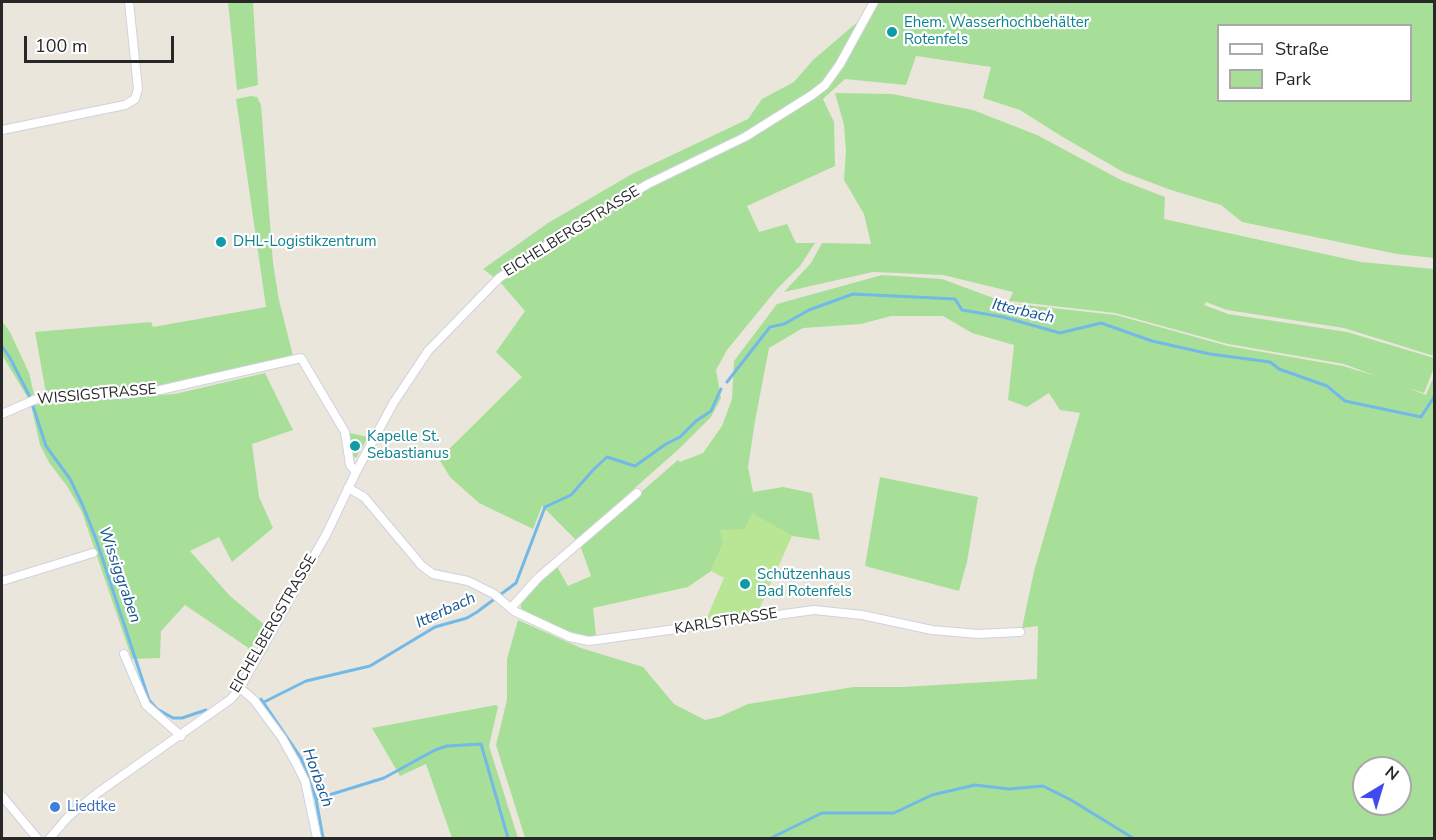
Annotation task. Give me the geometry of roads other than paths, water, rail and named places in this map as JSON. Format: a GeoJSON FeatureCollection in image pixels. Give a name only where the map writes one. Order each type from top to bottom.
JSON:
{"type":"FeatureCollection","features":[{"type":"Feature","properties":{"kind":"street"},"geometry":{"type":"LineString","coordinates":[[2,129],[125,105],[135,99],[138,90],[129,2]]}},
{"type":"Feature","properties":{"kind":"street","name":"EICHELBERGSTRASSE"},"geometry":{"type":"LineString","coordinates":[[50,838],[68,817],[96,794],[225,704],[240,688],[327,533],[356,472],[394,402],[428,351],[499,278],[553,241],[648,184],[745,137],[778,118],[825,85],[840,64],[873,2]]}},
{"type":"Feature","properties":{"kind":"street","name":"WISSIGSTRASSE"},"geometry":{"type":"LineString","coordinates":[[2,414],[41,397],[126,394],[160,390],[301,358],[345,432],[350,465],[356,472]]}},
{"type":"Feature","properties":{"kind":"street","name":"KARLSTRASSE"},"geometry":{"type":"LineString","coordinates":[[348,488],[364,497],[422,566],[433,574],[468,581],[494,594],[511,608],[570,637],[589,641],[813,610],[862,615],[932,630],[978,634],[1020,632]]}},
{"type":"Feature","properties":{"kind":"street"},"geometry":{"type":"LineString","coordinates":[[511,608],[538,578],[637,493]]}},
{"type":"Feature","properties":{"kind":"street"},"geometry":{"type":"LineString","coordinates":[[2,581],[93,553]]}},
{"type":"Feature","properties":{"kind":"street"},"geometry":{"type":"LineString","coordinates":[[124,654],[146,705],[181,736]]}},
{"type":"Feature","properties":{"kind":"street"},"geometry":{"type":"LineString","coordinates":[[240,688],[255,700],[282,738],[296,763],[305,781],[317,838]]}},
{"type":"Feature","properties":{"kind":"street"},"geometry":{"type":"LineString","coordinates":[[2,796],[37,838]]}},
{"type":"Feature","properties":{"kind":"waterway","name":"Itterbach"},"geometry":{"type":"LineString","coordinates":[[727,382],[770,327],[784,324],[809,310],[853,294],[955,299],[962,310],[1003,317],[1060,333],[1101,323],[1152,341],[1210,354],[1270,362],[1279,369],[1327,386],[1345,401],[1421,417],[1434,397]]}},
{"type":"Feature","properties":{"kind":"waterway","name":"Wissiggraben"},"geometry":{"type":"LineString","coordinates":[[2,346],[30,397],[46,446],[70,479],[83,506],[149,700],[157,709],[173,718],[182,718],[206,710]]}},
{"type":"Feature","properties":{"kind":"waterway","name":"Itterbach"},"geometry":{"type":"LineString","coordinates":[[264,702],[306,681],[370,666],[435,627],[467,618],[477,612],[516,583],[545,507],[571,495],[607,457],[635,466],[680,437],[696,421],[711,411],[721,389]]}},
{"type":"Feature","properties":{"kind":"waterway","name":"Horbach"},"geometry":{"type":"LineString","coordinates":[[261,699],[301,758],[316,799],[323,838]]}},
{"type":"Feature","properties":{"kind":"waterway"},"geometry":{"type":"LineString","coordinates":[[316,799],[384,778],[435,750],[447,746],[481,744],[508,838]]}},
{"type":"Feature","properties":{"kind":"waterway"},"geometry":{"type":"LineString","coordinates":[[771,838],[822,813],[894,813],[932,795],[975,785],[1009,789],[1043,786],[1071,800],[1133,838]]}},
{"type":"Feature","properties":{"kind":"place","name":"Ehem. Wasserhochbehälter Rotenfels"},"geometry":{"type":"Point","coordinates":[892,32]}},
{"type":"Feature","properties":{"kind":"place","name":"DHL-Logistikzentrum"},"geometry":{"type":"Point","coordinates":[221,242]}},
{"type":"Feature","properties":{"kind":"place","name":"Kapelle St. Sebastianus"},"geometry":{"type":"Point","coordinates":[355,446]}},
{"type":"Feature","properties":{"kind":"place","name":"Schützenhaus Bad Rotenfels"},"geometry":{"type":"Point","coordinates":[745,584]}},
{"type":"Feature","properties":{"kind":"place","name":"Liedtke"},"geometry":{"type":"Point","coordinates":[55,807]}}]}
